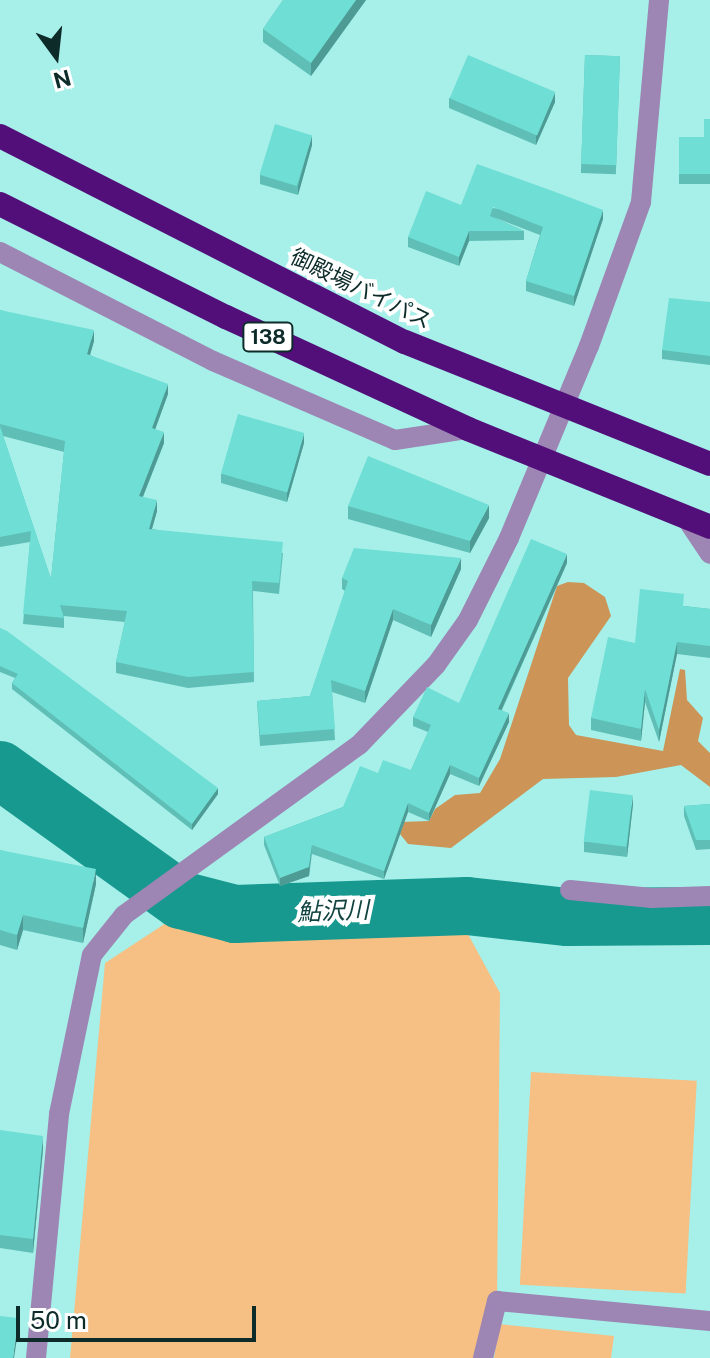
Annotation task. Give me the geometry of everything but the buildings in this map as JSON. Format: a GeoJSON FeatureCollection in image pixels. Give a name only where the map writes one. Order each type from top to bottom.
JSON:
{"type":"FeatureCollection","features":[{"type":"Feature","properties":{"kind":"highway","name":"御殿場バイパス"},"geometry":{"type":"LineString","coordinates":[[0,136],[405,342],[710,464]]}},
{"type":"Feature","properties":{"kind":"highway","name":"138"},"geometry":{"type":"LineString","coordinates":[[0,204],[226,317],[468,429],[710,527]]}},
{"type":"Feature","properties":{"kind":"street"},"geometry":{"type":"LineString","coordinates":[[36,1358],[59,1114],[92,955],[124,915],[189,871],[359,745],[436,665],[468,620],[564,406],[641,202],[659,0]]}},
{"type":"Feature","properties":{"kind":"street"},"geometry":{"type":"LineString","coordinates":[[0,252],[213,361],[395,440],[468,429]]}},
{"type":"Feature","properties":{"kind":"street"},"geometry":{"type":"LineString","coordinates":[[686,518],[710,554]]}},
{"type":"Feature","properties":{"kind":"street"},"geometry":{"type":"LineString","coordinates":[[570,890],[652,898],[710,896]]}},
{"type":"Feature","properties":{"kind":"street"},"geometry":{"type":"LineString","coordinates":[[483,1358],[497,1301],[710,1321]]}},
{"type":"Feature","properties":{"kind":"shaded area"},"geometry":{"type":"Polygon","coordinates":[[[568,582],[584,583],[605,597],[611,616],[568,678],[569,725],[576,735],[663,751],[680,669],[685,670],[687,700],[703,718],[698,741],[710,753],[710,787],[681,765],[616,777],[543,779],[451,848],[408,844],[400,834],[400,822],[429,821],[435,809],[455,795],[480,793],[500,759],[557,586],[568,582]]]}},
{"type":"Feature","properties":{"kind":"shaded area"},"geometry":{"type":"Polygon","coordinates":[[[166,923],[463,925],[500,993],[497,1301],[477,1358],[70,1358],[105,963],[166,923]]]}},
{"type":"Feature","properties":{"kind":"shaded area"},"geometry":{"type":"Polygon","coordinates":[[[531,1072],[697,1081],[686,1293],[520,1285],[531,1072]]]}},
{"type":"Feature","properties":{"kind":"shaded area"},"geometry":{"type":"Polygon","coordinates":[[[499,1324],[614,1336],[611,1358],[494,1358],[499,1324]]]}},
{"type":"Feature","properties":{"kind":"waterway","name":"鮎沢川"},"geometry":{"type":"LineString","coordinates":[[0,770],[181,900],[235,914],[467,906],[567,917],[710,916]]}}]}
